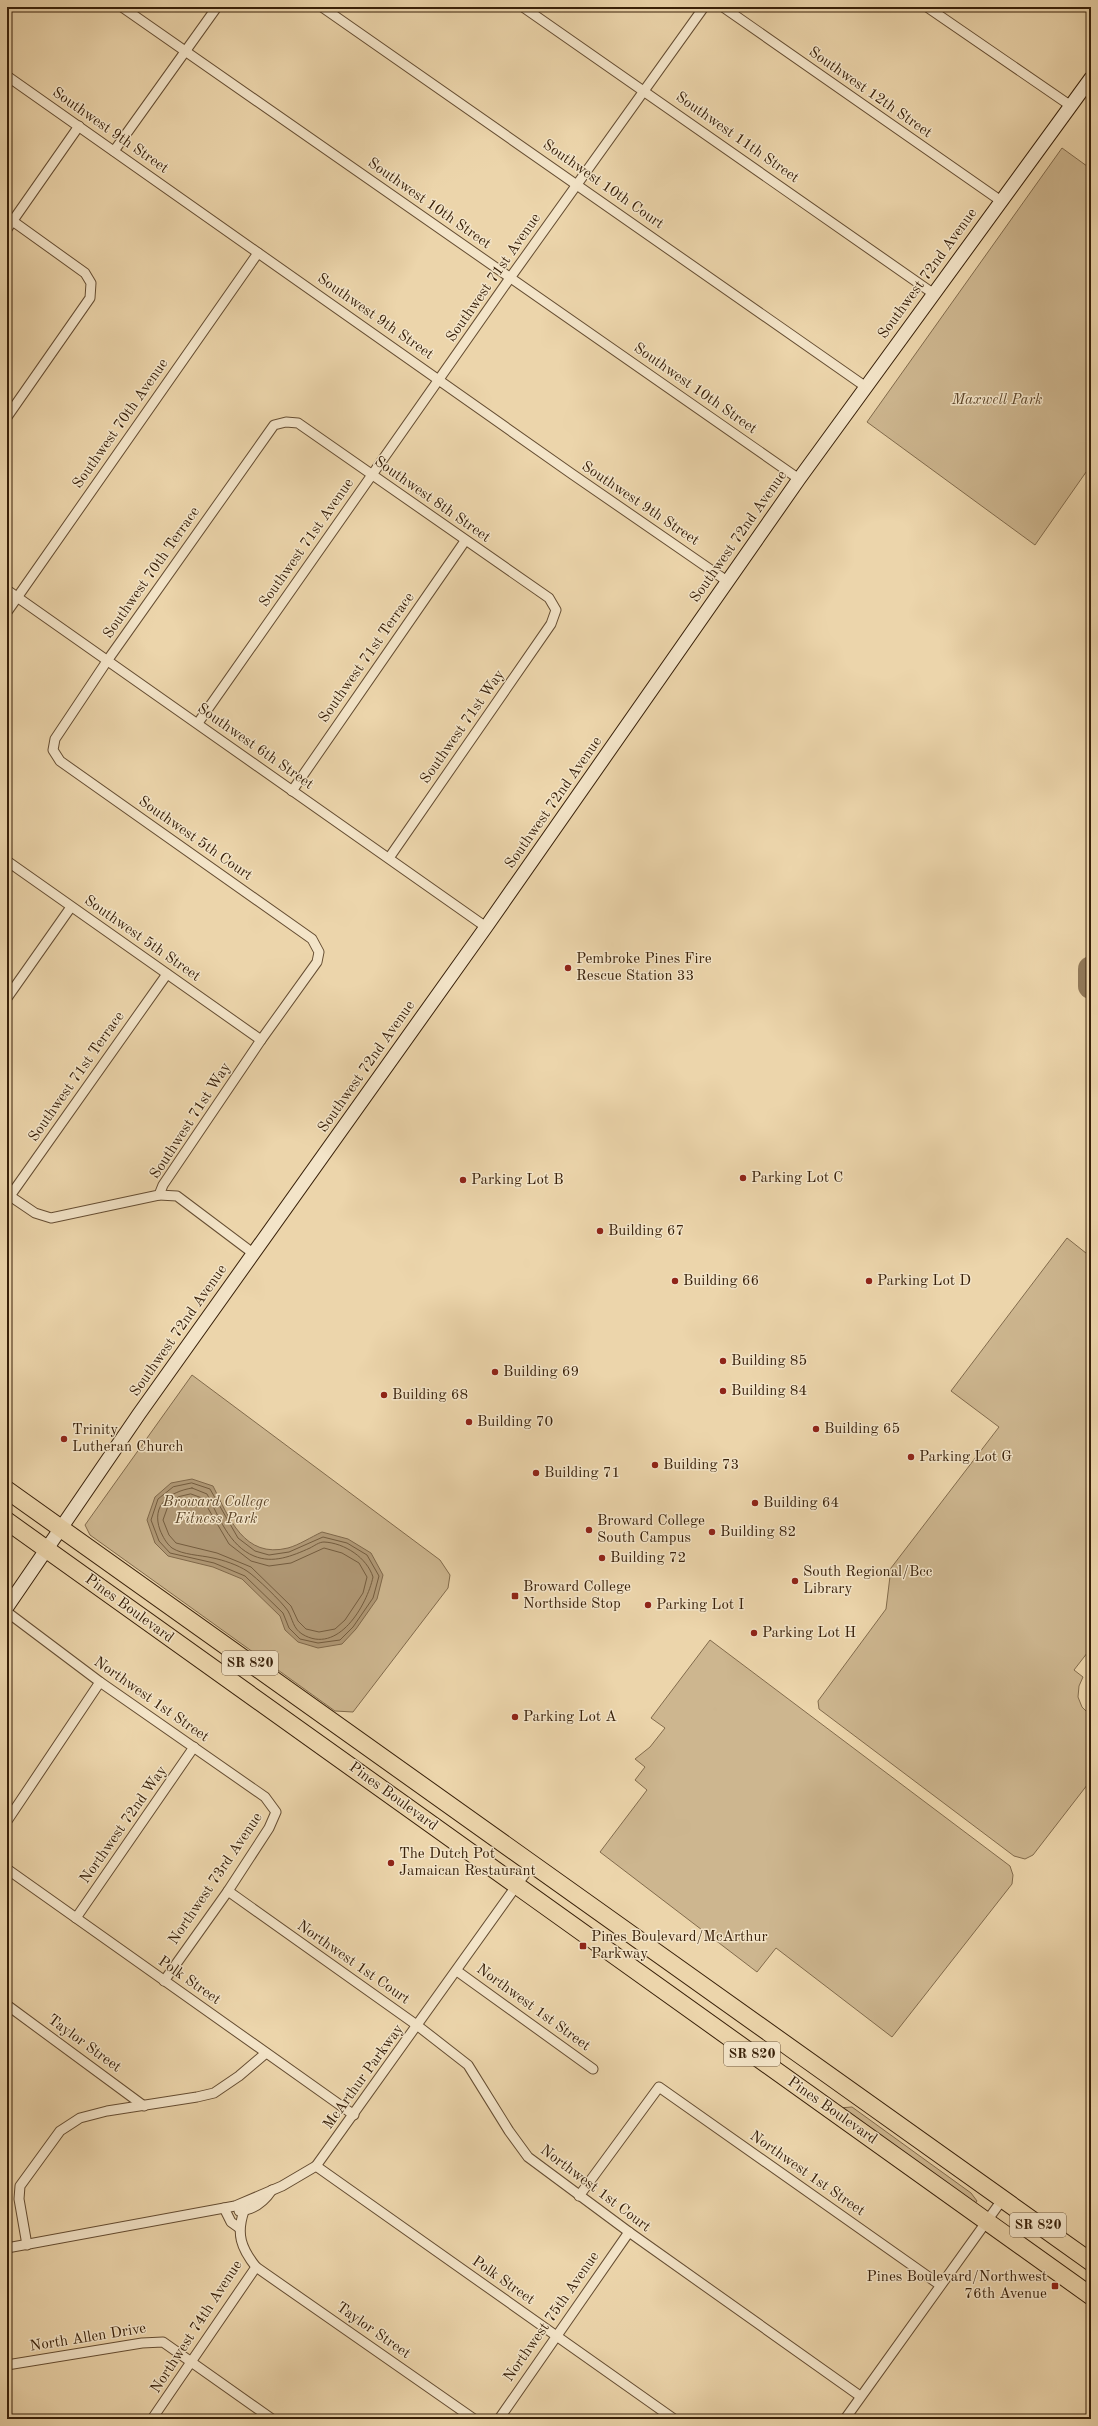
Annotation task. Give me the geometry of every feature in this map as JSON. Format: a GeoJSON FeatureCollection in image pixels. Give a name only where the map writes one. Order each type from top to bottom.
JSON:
{"type":"FeatureCollection","features":[{"type":"Feature","properties":{"kind":"highway","name":"SR 820"},"geometry":{"type":"LineString","coordinates":[[7,1490],[60,1528]]}},
{"type":"Feature","properties":{"kind":"highway","name":"SR 820"},"geometry":{"type":"LineString","coordinates":[[7,1521],[46,1549]]}},
{"type":"Feature","properties":{"kind":"highway","name":"Pines Boulevard"},"geometry":{"type":"LineString","coordinates":[[60,1528],[1091,2262]]}},
{"type":"Feature","properties":{"kind":"highway","name":"Pines Boulevard"},"geometry":{"type":"LineString","coordinates":[[46,1549],[1091,2296]]}},
{"type":"Feature","properties":{"kind":"highway"},"geometry":{"type":"LineString","coordinates":[[316,1742],[331,1741],[347,1732]]}},
{"type":"Feature","properties":{"kind":"street","name":"Southwest 10th Street"},"geometry":{"type":"LineString","coordinates":[[122,7],[799,479]]}},
{"type":"Feature","properties":{"kind":"street"},"geometry":{"type":"LineString","coordinates":[[114,151],[217,7]]}},
{"type":"Feature","properties":{"kind":"street","name":"Southwest 10th Court"},"geometry":{"type":"LineString","coordinates":[[322,7],[866,387]]}},
{"type":"Feature","properties":{"kind":"street","name":"Southwest 11th Street"},"geometry":{"type":"LineString","coordinates":[[523,7],[644,90],[934,294]]}},
{"type":"Feature","properties":{"kind":"street","name":"Southwest 71st Avenue"},"geometry":{"type":"LineString","coordinates":[[198,723],[510,278],[704,7]]}},
{"type":"Feature","properties":{"kind":"street","name":"Southwest 12th Street"},"geometry":{"type":"LineString","coordinates":[[723,7],[1001,201]]}},
{"type":"Feature","properties":{"kind":"street"},"geometry":{"type":"LineString","coordinates":[[927,7],[1071,106]]}},
{"type":"Feature","properties":{"kind":"street","name":"Southwest 9th Street"},"geometry":{"type":"LineString","coordinates":[[7,76],[572,474],[727,581]]}},
{"type":"Feature","properties":{"kind":"street","name":"Southwest 72nd Avenue"},"geometry":{"type":"LineString","coordinates":[[7,1607],[60,1528],[486,927],[799,479],[1091,78]]}},
{"type":"Feature","properties":{"kind":"street"},"geometry":{"type":"LineString","coordinates":[[7,229],[10,219],[79,126]]}},
{"type":"Feature","properties":{"kind":"street"},"geometry":{"type":"LineString","coordinates":[[7,417],[90,298],[91,283],[85,273],[10,219]]}},
{"type":"Feature","properties":{"kind":"street","name":"Southwest 70th Avenue"},"geometry":{"type":"LineString","coordinates":[[7,612],[258,253]]}},
{"type":"Feature","properties":{"kind":"street","name":"Southwest 8th Street"},"geometry":{"type":"LineString","coordinates":[[286,422],[298,423],[372,474],[465,541],[549,598],[556,610]]}},
{"type":"Feature","properties":{"kind":"street","name":"Southwest 70th Terrace"},"geometry":{"type":"LineString","coordinates":[[53,750],[55,739],[106,661],[274,425],[286,422]]}},
{"type":"Feature","properties":{"kind":"street","name":"Southwest 71st Terrace"},"geometry":{"type":"LineString","coordinates":[[292,790],[465,541]]}},
{"type":"Feature","properties":{"kind":"street","name":"Southwest 6th Street"},"geometry":{"type":"LineString","coordinates":[[7,590],[486,927]]}},
{"type":"Feature","properties":{"kind":"street","name":"Southwest 71st Way"},"geometry":{"type":"LineString","coordinates":[[389,858],[551,624],[556,610]]}},
{"type":"Feature","properties":{"kind":"street","name":"Southwest 5th Court"},"geometry":{"type":"LineString","coordinates":[[53,750],[60,761],[312,940],[319,952]]}},
{"type":"Feature","properties":{"kind":"street","name":"Southwest 5th Street"},"geometry":{"type":"LineString","coordinates":[[7,861],[261,1040]]}},
{"type":"Feature","properties":{"kind":"street"},"geometry":{"type":"LineString","coordinates":[[7,998],[71,907]]}},
{"type":"Feature","properties":{"kind":"street","name":"Southwest 71st Way"},"geometry":{"type":"LineString","coordinates":[[9,1195],[34,1214],[51,1218],[160,1195],[163,1185],[261,1040],[317,962],[319,952]]}},
{"type":"Feature","properties":{"kind":"street","name":"Southwest 71st Terrace"},"geometry":{"type":"LineString","coordinates":[[9,1195],[167,974]]}},
{"type":"Feature","properties":{"kind":"street"},"geometry":{"type":"LineString","coordinates":[[160,1195],[177,1196],[254,1254]]}},
{"type":"Feature","properties":{"kind":"street","name":"Northwest 1st Street"},"geometry":{"type":"LineString","coordinates":[[7,1612],[100,1682],[265,1797],[276,1812]]}},
{"type":"Feature","properties":{"kind":"street"},"geometry":{"type":"LineString","coordinates":[[7,1821],[100,1682]]}},
{"type":"Feature","properties":{"kind":"street","name":"Northwest 72nd Way"},"geometry":{"type":"LineString","coordinates":[[76,1918],[194,1748]]}},
{"type":"Feature","properties":{"kind":"street","name":"Northwest 73rd Avenue"},"geometry":{"type":"LineString","coordinates":[[164,1980],[228,1891],[270,1828],[276,1812]]}},
{"type":"Feature","properties":{"kind":"street","name":"McArthur Parkway"},"geometry":{"type":"LineString","coordinates":[[225,2210],[272,2190],[316,2166],[418,2026],[532,1864]]}},
{"type":"Feature","properties":{"kind":"street","name":"Polk Street"},"geometry":{"type":"LineString","coordinates":[[7,1869],[354,2115]]}},
{"type":"Feature","properties":{"kind":"street","name":"Northwest 1st Court"},"geometry":{"type":"LineString","coordinates":[[228,1891],[418,2026],[468,2065],[509,2131],[528,2157],[629,2232],[860,2396]]}},
{"type":"Feature","properties":{"kind":"street","name":"Northwest 1st Street"},"geometry":{"type":"LineString","coordinates":[[457,1971],[593,2069]]}},
{"type":"Feature","properties":{"kind":"street","name":"Taylor Street"},"geometry":{"type":"LineString","coordinates":[[8,2009],[144,2106]]}},
{"type":"Feature","properties":{"kind":"street"},"geometry":{"type":"LineString","coordinates":[[27,2245],[19,2199],[20,2186],[60,2131],[80,2118],[106,2111],[197,2097],[214,2092],[239,2076],[266,2053]]}},
{"type":"Feature","properties":{"kind":"street","name":"Northwest 1st Street"},"geometry":{"type":"LineString","coordinates":[[579,2196],[659,2087],[940,2285]]}},
{"type":"Feature","properties":{"kind":"street","name":"Polk Street"},"geometry":{"type":"LineString","coordinates":[[316,2166],[674,2419]]}},
{"type":"Feature","properties":{"kind":"street","name":"McArthur Parkway"},"geometry":{"type":"LineString","coordinates":[[7,2248],[210,2211],[244,2211],[265,2201],[272,2190]]}},
{"type":"Feature","properties":{"kind":"street"},"geometry":{"type":"LineString","coordinates":[[845,2419],[860,2396],[1002,2200]]}},
{"type":"Feature","properties":{"kind":"street","name":"Northwest 74th Avenue"},"geometry":{"type":"LineString","coordinates":[[152,2419],[256,2267],[246,2254],[238,2227],[231,2222],[225,2210]]}},
{"type":"Feature","properties":{"kind":"street"},"geometry":{"type":"LineString","coordinates":[[238,2227],[244,2211]]}},
{"type":"Feature","properties":{"kind":"street","name":"Northwest 75th Avenue"},"geometry":{"type":"LineString","coordinates":[[499,2419],[629,2232]]}},
{"type":"Feature","properties":{"kind":"street","name":"Taylor Street"},"geometry":{"type":"LineString","coordinates":[[256,2267],[474,2419]]}},
{"type":"Feature","properties":{"kind":"street","name":"North Allen Drive"},"geometry":{"type":"LineString","coordinates":[[7,2365],[142,2343],[163,2342],[272,2419]]}},
{"type":"Feature","properties":{"kind":"green space","name":"Maxwell Park"},"geometry":{"type":"Polygon","coordinates":[[[1062,148],[1091,169],[1091,465],[1035,545],[867,422],[1062,148]]]}},
{"type":"Feature","properties":{"kind":"green space"},"geometry":{"type":"Polygon","coordinates":[[[1067,1238],[1091,1257],[1091,1648],[1074,1670],[1083,1677],[1079,1686],[1078,1697],[1082,1707],[1091,1716],[1091,1780],[1033,1855],[1025,1859],[1014,1856],[819,1709],[818,1701],[886,1609],[891,1568],[999,1427],[951,1391],[1067,1238]]]}},
{"type":"Feature","properties":{"kind":"green space","name":"Broward College Fitness Park"},"geometry":{"type":"Polygon","coordinates":[[[192,1375],[440,1560],[450,1575],[448,1588],[353,1712],[335,1711],[90,1535],[85,1525],[192,1375]]]}},
{"type":"Feature","properties":{"kind":"green space"},"geometry":{"type":"Polygon","coordinates":[[[710,1640],[1010,1866],[1013,1875],[1012,1884],[892,2037],[776,1948],[757,1972],[600,1852],[647,1790],[635,1780],[645,1767],[635,1759],[650,1747],[665,1728],[651,1718],[710,1640]]]}},
{"type":"Feature","properties":{"kind":"green space"},"geometry":{"type":"Polygon","coordinates":[[[852,2107],[971,2193],[977,2201],[974,2205],[839,2108],[852,2107]]]}},
{"type":"Feature","properties":{"kind":"water"},"geometry":{"type":"Polygon","coordinates":[[[192,1479],[213,1486],[232,1523],[249,1542],[260,1547],[273,1550],[288,1548],[322,1532],[348,1539],[371,1553],[383,1575],[377,1599],[356,1629],[342,1644],[318,1648],[298,1642],[285,1630],[280,1616],[242,1579],[213,1567],[168,1556],[155,1543],[147,1520],[155,1497],[171,1483],[192,1479]]]}},
{"type":"Feature","properties":{"kind":"taxiway"},"geometry":{"type":"LineString","coordinates":[[1091,969],[1091,986]]}},
{"type":"Feature","properties":{"kind":"place","name":"Pembroke Pines Fire Rescue Station 33"},"geometry":{"type":"Point","coordinates":[568,968]}},
{"type":"Feature","properties":{"kind":"place","name":"Parking Lot C"},"geometry":{"type":"Point","coordinates":[743,1178]}},
{"type":"Feature","properties":{"kind":"place","name":"Parking Lot B"},"geometry":{"type":"Point","coordinates":[463,1180]}},
{"type":"Feature","properties":{"kind":"place","name":"Building 67"},"geometry":{"type":"Point","coordinates":[600,1231]}},
{"type":"Feature","properties":{"kind":"place","name":"Building 66"},"geometry":{"type":"Point","coordinates":[675,1281]}},
{"type":"Feature","properties":{"kind":"place","name":"Parking Lot D"},"geometry":{"type":"Point","coordinates":[869,1281]}},
{"type":"Feature","properties":{"kind":"place","name":"Building 85"},"geometry":{"type":"Point","coordinates":[723,1361]}},
{"type":"Feature","properties":{"kind":"place","name":"Building 69"},"geometry":{"type":"Point","coordinates":[495,1372]}},
{"type":"Feature","properties":{"kind":"place","name":"Building 84"},"geometry":{"type":"Point","coordinates":[723,1391]}},
{"type":"Feature","properties":{"kind":"place","name":"Building 68"},"geometry":{"type":"Point","coordinates":[384,1395]}},
{"type":"Feature","properties":{"kind":"place","name":"Building 70"},"geometry":{"type":"Point","coordinates":[469,1422]}},
{"type":"Feature","properties":{"kind":"place","name":"Building 65"},"geometry":{"type":"Point","coordinates":[816,1429]}},
{"type":"Feature","properties":{"kind":"place","name":"Trinity Lutheran Church"},"geometry":{"type":"Point","coordinates":[64,1439]}},
{"type":"Feature","properties":{"kind":"place","name":"Parking Lot G"},"geometry":{"type":"Point","coordinates":[911,1457]}},
{"type":"Feature","properties":{"kind":"place","name":"Building 73"},"geometry":{"type":"Point","coordinates":[655,1465]}},
{"type":"Feature","properties":{"kind":"place","name":"Building 71"},"geometry":{"type":"Point","coordinates":[536,1473]}},
{"type":"Feature","properties":{"kind":"place","name":"Building 64"},"geometry":{"type":"Point","coordinates":[755,1503]}},
{"type":"Feature","properties":{"kind":"place","name":"Broward College South Campus"},"geometry":{"type":"Point","coordinates":[589,1530]}},
{"type":"Feature","properties":{"kind":"place","name":"Building 82"},"geometry":{"type":"Point","coordinates":[712,1532]}},
{"type":"Feature","properties":{"kind":"place","name":"Building 72"},"geometry":{"type":"Point","coordinates":[602,1558]}},
{"type":"Feature","properties":{"kind":"place","name":"South Regional/Bcc Library"},"geometry":{"type":"Point","coordinates":[795,1581]}},
{"type":"Feature","properties":{"kind":"place","name":"Broward College Northside Stop"},"geometry":{"type":"Point","coordinates":[515,1596]}},
{"type":"Feature","properties":{"kind":"place","name":"Parking Lot I"},"geometry":{"type":"Point","coordinates":[648,1605]}},
{"type":"Feature","properties":{"kind":"place","name":"Parking Lot H"},"geometry":{"type":"Point","coordinates":[754,1633]}},
{"type":"Feature","properties":{"kind":"place","name":"Parking Lot A"},"geometry":{"type":"Point","coordinates":[515,1717]}},
{"type":"Feature","properties":{"kind":"place","name":"The Dutch Pot Jamaican Restaurant"},"geometry":{"type":"Point","coordinates":[391,1863]}},
{"type":"Feature","properties":{"kind":"place","name":"Pines Boulevard/McArthur Parkway"},"geometry":{"type":"Point","coordinates":[583,1946]}},
{"type":"Feature","properties":{"kind":"place","name":"Pines Boulevard/Northwest 76th Avenue"},"geometry":{"type":"Point","coordinates":[1055,2286]}}]}
